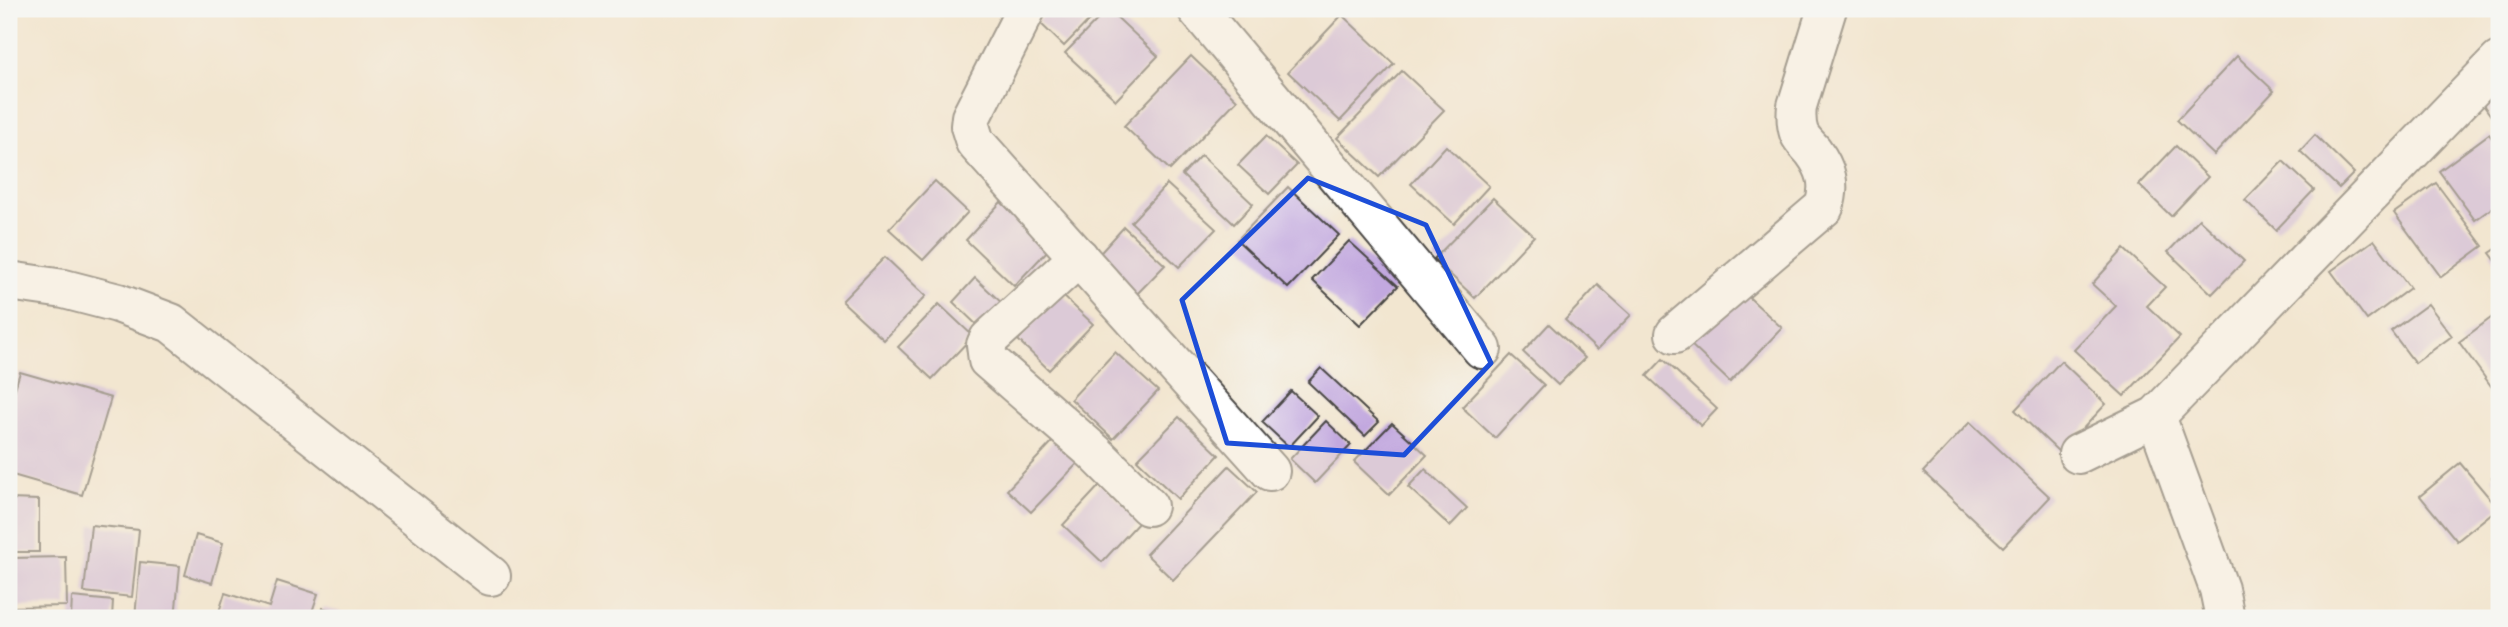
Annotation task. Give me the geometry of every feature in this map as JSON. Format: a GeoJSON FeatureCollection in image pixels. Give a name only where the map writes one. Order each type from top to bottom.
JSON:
{"type":"FeatureCollection","features":[{"type":"Feature","properties":{"kind":"street"},"geometry":{"type":"LineString","coordinates":[[1026,9],[976,105],[970,126],[975,142],[1270,471]]}},
{"type":"Feature","properties":{"kind":"street"},"geometry":{"type":"LineString","coordinates":[[1197,9],[1482,349]]}},
{"type":"Feature","properties":{"kind":"street"},"geometry":{"type":"LineString","coordinates":[[1675,334],[1824,207],[1829,182],[1815,153],[1800,135],[1796,120],[1797,106],[1827,9]]}},
{"type":"Feature","properties":{"kind":"street"},"geometry":{"type":"LineString","coordinates":[[2078,454],[2156,416],[2499,61]]}},
{"type":"Feature","properties":{"kind":"street"},"geometry":{"type":"LineString","coordinates":[[1079,257],[989,340],[986,345],[988,360],[1094,452],[1148,506]]}},
{"type":"Feature","properties":{"kind":"street"},"geometry":{"type":"LineString","coordinates":[[9,282],[64,289],[118,303],[171,323],[491,576]]}},
{"type":"Feature","properties":{"kind":"street"},"geometry":{"type":"LineString","coordinates":[[2156,416],[2219,589],[2225,618]]}},
{"type":"Feature","properties":{"kind":"highlighted area"},"geometry":{"type":"Polygon","coordinates":[[[1308,178],[1426,225],[1491,363],[1404,455],[1227,443],[1182,300],[1308,178]]]}},
{"type":"Feature","properties":{"kind":"building"},"geometry":{"type":"Polygon","coordinates":[[[1049,9],[1100,9],[1064,46],[1038,21],[1049,9]]]}},
{"type":"Feature","properties":{"kind":"building"},"geometry":{"type":"Polygon","coordinates":[[[1108,9],[1158,56],[1116,100],[1065,53],[1108,9]]]}},
{"type":"Feature","properties":{"kind":"building"},"geometry":{"type":"Polygon","coordinates":[[[1342,15],[1394,64],[1340,121],[1288,72],[1342,15]]]}},
{"type":"Feature","properties":{"kind":"building"},"geometry":{"type":"Polygon","coordinates":[[[1191,56],[1237,100],[1170,170],[1124,126],[1191,56]]]}},
{"type":"Feature","properties":{"kind":"building"},"geometry":{"type":"Polygon","coordinates":[[[2237,56],[2274,91],[2214,155],[2177,120],[2237,56]]]}},
{"type":"Feature","properties":{"kind":"building"},"geometry":{"type":"Polygon","coordinates":[[[1402,71],[1444,110],[1379,177],[1337,138],[1402,71]]]}},
{"type":"Feature","properties":{"kind":"building"},"geometry":{"type":"Polygon","coordinates":[[[2499,78],[2499,127],[2476,95],[2499,78]]]}},
{"type":"Feature","properties":{"kind":"building"},"geometry":{"type":"Polygon","coordinates":[[[2489,134],[2499,148],[2499,203],[2475,220],[2439,171],[2489,134]]]}},
{"type":"Feature","properties":{"kind":"building"},"geometry":{"type":"Polygon","coordinates":[[[2315,135],[2354,173],[2339,188],[2300,151],[2315,135]]]}},
{"type":"Feature","properties":{"kind":"building"},"geometry":{"type":"Polygon","coordinates":[[[1266,136],[1297,165],[1269,194],[1238,165],[1266,136]]]}},
{"type":"Feature","properties":{"kind":"building"},"geometry":{"type":"Polygon","coordinates":[[[1446,146],[1489,186],[1454,224],[1411,184],[1446,146]]]}},
{"type":"Feature","properties":{"kind":"building"},"geometry":{"type":"Polygon","coordinates":[[[2176,146],[2208,177],[2171,216],[2139,185],[2176,146]]]}},
{"type":"Feature","properties":{"kind":"building"},"geometry":{"type":"Polygon","coordinates":[[[1201,155],[1253,204],[1234,224],[1182,175],[1201,155]]]}},
{"type":"Feature","properties":{"kind":"building"},"geometry":{"type":"Polygon","coordinates":[[[2283,161],[2314,190],[2276,230],[2245,200],[2283,161]]]}},
{"type":"Feature","properties":{"kind":"building"},"geometry":{"type":"Polygon","coordinates":[[[935,181],[968,212],[923,260],[889,229],[935,181]]]}},
{"type":"Feature","properties":{"kind":"building"},"geometry":{"type":"Polygon","coordinates":[[[2436,183],[2483,246],[2441,277],[2394,213],[2436,183]]]}},
{"type":"Feature","properties":{"kind":"building"},"geometry":{"type":"Polygon","coordinates":[[[1167,184],[1216,229],[1179,267],[1131,222],[1167,184]]]}},
{"type":"Feature","properties":{"kind":"building"},"geometry":{"type":"Polygon","coordinates":[[[1288,187],[1339,235],[1288,288],[1237,240],[1288,187]]]}},
{"type":"Feature","properties":{"kind":"building"},"geometry":{"type":"Polygon","coordinates":[[[1493,198],[1534,236],[1475,298],[1434,259],[1493,198]]]}},
{"type":"Feature","properties":{"kind":"building"},"geometry":{"type":"Polygon","coordinates":[[[1001,202],[1050,248],[1014,286],[966,240],[1001,202]]]}},
{"type":"Feature","properties":{"kind":"building"},"geometry":{"type":"Polygon","coordinates":[[[2199,219],[2244,261],[2212,294],[2168,252],[2199,219]]]}},
{"type":"Feature","properties":{"kind":"building"},"geometry":{"type":"Polygon","coordinates":[[[1124,227],[1165,265],[1133,298],[1093,261],[1124,227]]]}},
{"type":"Feature","properties":{"kind":"building"},"geometry":{"type":"Polygon","coordinates":[[[2374,240],[2410,288],[2367,320],[2331,271],[2374,240]]]}},
{"type":"Feature","properties":{"kind":"building"},"geometry":{"type":"Polygon","coordinates":[[[1349,241],[1398,286],[1360,325],[1312,280],[1349,241]]]}},
{"type":"Feature","properties":{"kind":"building"},"geometry":{"type":"Polygon","coordinates":[[[2499,247],[2499,265],[2490,253],[2499,247]]]}},
{"type":"Feature","properties":{"kind":"building"},"geometry":{"type":"Polygon","coordinates":[[[2124,249],[2165,287],[2147,306],[2180,337],[2124,396],[2074,350],[2116,306],[2092,284],[2124,249]]]}},
{"type":"Feature","properties":{"kind":"building"},"geometry":{"type":"Polygon","coordinates":[[[885,257],[926,296],[884,340],[842,301],[885,257]]]}},
{"type":"Feature","properties":{"kind":"building"},"geometry":{"type":"Polygon","coordinates":[[[975,278],[1004,305],[981,329],[953,302],[975,278]]]}},
{"type":"Feature","properties":{"kind":"building"},"geometry":{"type":"Polygon","coordinates":[[[1598,285],[1631,315],[1597,350],[1565,320],[1598,285]]]}},
{"type":"Feature","properties":{"kind":"building"},"geometry":{"type":"Polygon","coordinates":[[[1739,288],[1782,328],[1730,382],[1688,342],[1739,288]]]}},
{"type":"Feature","properties":{"kind":"building"},"geometry":{"type":"Polygon","coordinates":[[[1061,294],[1093,324],[1049,370],[1018,340],[1061,294]]]}},
{"type":"Feature","properties":{"kind":"building"},"geometry":{"type":"Polygon","coordinates":[[[939,304],[973,336],[932,379],[898,347],[939,304]]]}},
{"type":"Feature","properties":{"kind":"building"},"geometry":{"type":"Polygon","coordinates":[[[2428,304],[2452,336],[2415,363],[2391,331],[2428,304]]]}},
{"type":"Feature","properties":{"kind":"building"},"geometry":{"type":"Polygon","coordinates":[[[2499,312],[2499,397],[2459,342],[2499,312]]]}},
{"type":"Feature","properties":{"kind":"building"},"geometry":{"type":"Polygon","coordinates":[[[1549,324],[1585,358],[1558,385],[1523,352],[1549,324]]]}},
{"type":"Feature","properties":{"kind":"building"},"geometry":{"type":"Polygon","coordinates":[[[1115,352],[1158,391],[1113,439],[1071,399],[1115,352]]]}},
{"type":"Feature","properties":{"kind":"building"},"geometry":{"type":"Polygon","coordinates":[[[1511,355],[1544,385],[1495,438],[1462,407],[1511,355]]]}},
{"type":"Feature","properties":{"kind":"building"},"geometry":{"type":"Polygon","coordinates":[[[1663,359],[1717,409],[1701,426],[1647,376],[1663,359]]]}},
{"type":"Feature","properties":{"kind":"building"},"geometry":{"type":"Polygon","coordinates":[[[2061,361],[2106,404],[2060,453],[2015,410],[2061,361]]]}},
{"type":"Feature","properties":{"kind":"building"},"geometry":{"type":"Polygon","coordinates":[[[1321,368],[1379,422],[1365,436],[1308,382],[1321,368]]]}},
{"type":"Feature","properties":{"kind":"building"},"geometry":{"type":"Polygon","coordinates":[[[20,372],[111,398],[82,495],[9,474],[9,409],[20,372]]]}},
{"type":"Feature","properties":{"kind":"building"},"geometry":{"type":"Polygon","coordinates":[[[1291,391],[1318,416],[1289,447],[1262,422],[1291,391]]]}},
{"type":"Feature","properties":{"kind":"building"},"geometry":{"type":"Polygon","coordinates":[[[1179,417],[1219,455],[1178,499],[1137,460],[1179,417]]]}},
{"type":"Feature","properties":{"kind":"building"},"geometry":{"type":"Polygon","coordinates":[[[1326,421],[1351,445],[1315,483],[1290,459],[1326,421]]]}},
{"type":"Feature","properties":{"kind":"building"},"geometry":{"type":"Polygon","coordinates":[[[1970,422],[2050,497],[2003,547],[1923,472],[1970,422]]]}},
{"type":"Feature","properties":{"kind":"building"},"geometry":{"type":"Polygon","coordinates":[[[1392,423],[1427,455],[1389,495],[1354,462],[1392,423]]]}},
{"type":"Feature","properties":{"kind":"building"},"geometry":{"type":"Polygon","coordinates":[[[1054,440],[1078,463],[1031,512],[1007,490],[1054,440]]]}},
{"type":"Feature","properties":{"kind":"building"},"geometry":{"type":"Polygon","coordinates":[[[2460,463],[2498,508],[2457,541],[2420,496],[2460,463]]]}},
{"type":"Feature","properties":{"kind":"building"},"geometry":{"type":"Polygon","coordinates":[[[1229,466],[1257,492],[1173,580],[1146,554],[1229,466]]]}},
{"type":"Feature","properties":{"kind":"building"},"geometry":{"type":"Polygon","coordinates":[[[1425,469],[1467,508],[1450,526],[1408,487],[1425,469]]]}},
{"type":"Feature","properties":{"kind":"building"},"geometry":{"type":"Polygon","coordinates":[[[2499,472],[2499,486],[2492,478],[2499,472]]]}},
{"type":"Feature","properties":{"kind":"building"},"geometry":{"type":"Polygon","coordinates":[[[1101,484],[1140,521],[1102,562],[1063,525],[1101,484]]]}},
{"type":"Feature","properties":{"kind":"building"},"geometry":{"type":"Polygon","coordinates":[[[9,499],[39,500],[39,552],[9,552],[9,499]]]}},
{"type":"Feature","properties":{"kind":"building"},"geometry":{"type":"Polygon","coordinates":[[[91,525],[139,530],[132,597],[84,592],[91,525]]]}},
{"type":"Feature","properties":{"kind":"building"},"geometry":{"type":"Polygon","coordinates":[[[196,535],[223,543],[212,583],[185,575],[196,535]]]}},
{"type":"Feature","properties":{"kind":"building"},"geometry":{"type":"Polygon","coordinates":[[[66,557],[67,606],[9,607],[9,558],[66,557]]]}},
{"type":"Feature","properties":{"kind":"building"},"geometry":{"type":"Polygon","coordinates":[[[140,562],[180,566],[175,618],[135,618],[140,562]]]}},
{"type":"Feature","properties":{"kind":"building"},"geometry":{"type":"Polygon","coordinates":[[[277,581],[318,594],[310,618],[217,618],[225,593],[269,607],[277,581]]]}},
{"type":"Feature","properties":{"kind":"building"},"geometry":{"type":"Polygon","coordinates":[[[72,597],[113,601],[112,618],[71,618],[72,597]]]}},
{"type":"Feature","properties":{"kind":"building"},"geometry":{"type":"Polygon","coordinates":[[[323,608],[363,617],[363,618],[321,618],[323,608]]]}}]}
